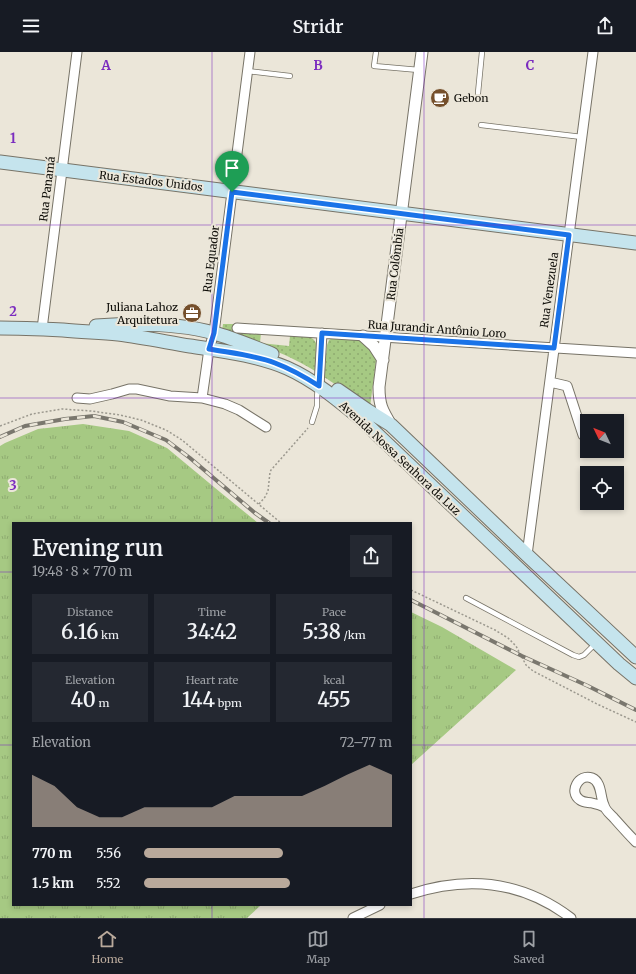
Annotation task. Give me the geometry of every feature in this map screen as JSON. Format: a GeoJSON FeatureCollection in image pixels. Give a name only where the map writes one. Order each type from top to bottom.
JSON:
{"type":"FeatureCollection","features":[{"type":"Feature","properties":{"kind":"main road","name":"Rua Estados Unidos"},"geometry":{"type":"LineString","coordinates":[[0,162],[636,243]]}},
{"type":"Feature","properties":{"kind":"main road","name":"Avenida Nossa Senhora da Luz"},"geometry":{"type":"LineString","coordinates":[[42,329],[109,325],[179,327],[214,333],[286,359],[307,369],[334,397],[361,419],[596,643],[636,678]]}},
{"type":"Feature","properties":{"kind":"main road","name":"Avenida Nossa Senhora da Luz"},"geometry":{"type":"LineString","coordinates":[[0,328],[42,329],[120,335],[209,349],[275,363],[319,382],[391,425],[636,657]]}},
{"type":"Feature","properties":{"kind":"street","name":"Rua Panamá"},"geometry":{"type":"LineString","coordinates":[[42,329],[77,52]]}},
{"type":"Feature","properties":{"kind":"street","name":"Rua Equador"},"geometry":{"type":"LineString","coordinates":[[202,398],[209,349],[214,333],[250,52]]}},
{"type":"Feature","properties":{"kind":"street","name":"Rua Colômbia"},"geometry":{"type":"LineString","coordinates":[[391,425],[380,403],[379,387],[422,52]]}},
{"type":"Feature","properties":{"kind":"street","name":"Rua Venezuela"},"geometry":{"type":"LineString","coordinates":[[527,555],[593,52]]}},
{"type":"Feature","properties":{"kind":"street","name":"Rua Jurandir Antônio Loro"},"geometry":{"type":"LineString","coordinates":[[237,328],[636,353]]}},
{"type":"Feature","properties":{"kind":"street"},"geometry":{"type":"LineString","coordinates":[[319,382],[322,333]]}},
{"type":"Feature","properties":{"kind":"street"},"geometry":{"type":"LineString","coordinates":[[363,336],[374,346],[383,360]]}},
{"type":"Feature","properties":{"kind":"street"},"geometry":{"type":"LineString","coordinates":[[550,382],[567,386],[580,428]]}},
{"type":"Feature","properties":{"kind":"street"},"geometry":{"type":"LineString","coordinates":[[76,398],[99,398],[129,389],[137,389],[170,396],[202,398],[225,404],[239,410],[266,427]]}},
{"type":"Feature","properties":{"kind":"street"},"geometry":{"type":"LineString","coordinates":[[604,807],[636,842]]}},
{"type":"Feature","properties":{"kind":"street"},"geometry":{"type":"LineString","coordinates":[[412,894],[436,887],[456,884],[477,883],[496,885],[529,894],[548,902],[571,918]]}},
{"type":"Feature","properties":{"kind":"street"},"geometry":{"type":"LineString","coordinates":[[353,918],[378,906]]}},
{"type":"Feature","properties":{"kind":"lane"},"geometry":{"type":"LineString","coordinates":[[376,52],[374,66],[420,70]]}},
{"type":"Feature","properties":{"kind":"lane"},"geometry":{"type":"LineString","coordinates":[[478,93],[482,52]]}},
{"type":"Feature","properties":{"kind":"lane"},"geometry":{"type":"LineString","coordinates":[[247,71],[290,76]]}},
{"type":"Feature","properties":{"kind":"lane"},"geometry":{"type":"LineString","coordinates":[[481,125],[582,137]]}},
{"type":"Feature","properties":{"kind":"lane"},"geometry":{"type":"LineString","coordinates":[[312,422],[317,406],[319,382]]}},
{"type":"Feature","properties":{"kind":"lane"},"geometry":{"type":"LineString","coordinates":[[466,598],[573,655],[580,657],[584,655],[596,643]]}},
{"type":"Feature","properties":{"kind":"path"},"geometry":{"type":"LineString","coordinates":[[0,426],[32,414],[62,409],[120,414],[141,420],[166,430],[182,440],[280,522]]}},
{"type":"Feature","properties":{"kind":"path"},"geometry":{"type":"LineString","coordinates":[[259,504],[268,491],[271,470],[312,422]]}},
{"type":"Feature","properties":{"kind":"path"},"geometry":{"type":"LineString","coordinates":[[412,590],[496,630],[508,638],[516,646],[526,665],[533,671],[636,722]]}},
{"type":"Feature","properties":{"kind":"green space"},"geometry":{"type":"Polygon","coordinates":[[[223,324],[234,324],[234,331],[261,333],[260,343],[289,346],[290,336],[305,336],[313,339],[316,342],[317,347],[315,371],[282,354],[222,331],[223,324]]]}},
{"type":"Feature","properties":{"kind":"green space"},"geometry":{"type":"Polygon","coordinates":[[[334,337],[362,341],[373,353],[376,361],[370,407],[324,377],[327,345],[329,340],[334,337]]]}},
{"type":"Feature","properties":{"kind":"green space"},"geometry":{"type":"Polygon","coordinates":[[[83,424],[129,431],[167,448],[257,522],[12,522],[12,906],[260,906],[247,918],[0,918],[0,446],[38,429],[83,424]]]}},
{"type":"Feature","properties":{"kind":"green space"},"geometry":{"type":"Polygon","coordinates":[[[412,612],[442,627],[516,670],[412,764],[412,612]]]}},
{"type":"Feature","properties":{"kind":"railway"},"geometry":{"type":"LineString","coordinates":[[0,437],[25,426],[65,419],[94,416],[123,422],[166,440],[268,522]]}},
{"type":"Feature","properties":{"kind":"railway"},"geometry":{"type":"LineString","coordinates":[[412,601],[522,656],[636,710]]}},
{"type":"Feature","properties":{"kind":"place","name":"Gebon"},"geometry":{"type":"Point","coordinates":[440,98]}},
{"type":"Feature","properties":{"kind":"place","name":"Juliana Lahoz Arquitetura"},"geometry":{"type":"Point","coordinates":[192,313]}},
{"type":"Feature","properties":{"kind":"route"},"geometry":{"type":"LineString","coordinates":[[232,192],[569,235],[554,348],[322,333],[319,386],[296,372],[275,363],[209,349],[214,333],[232,192]]}}]}
